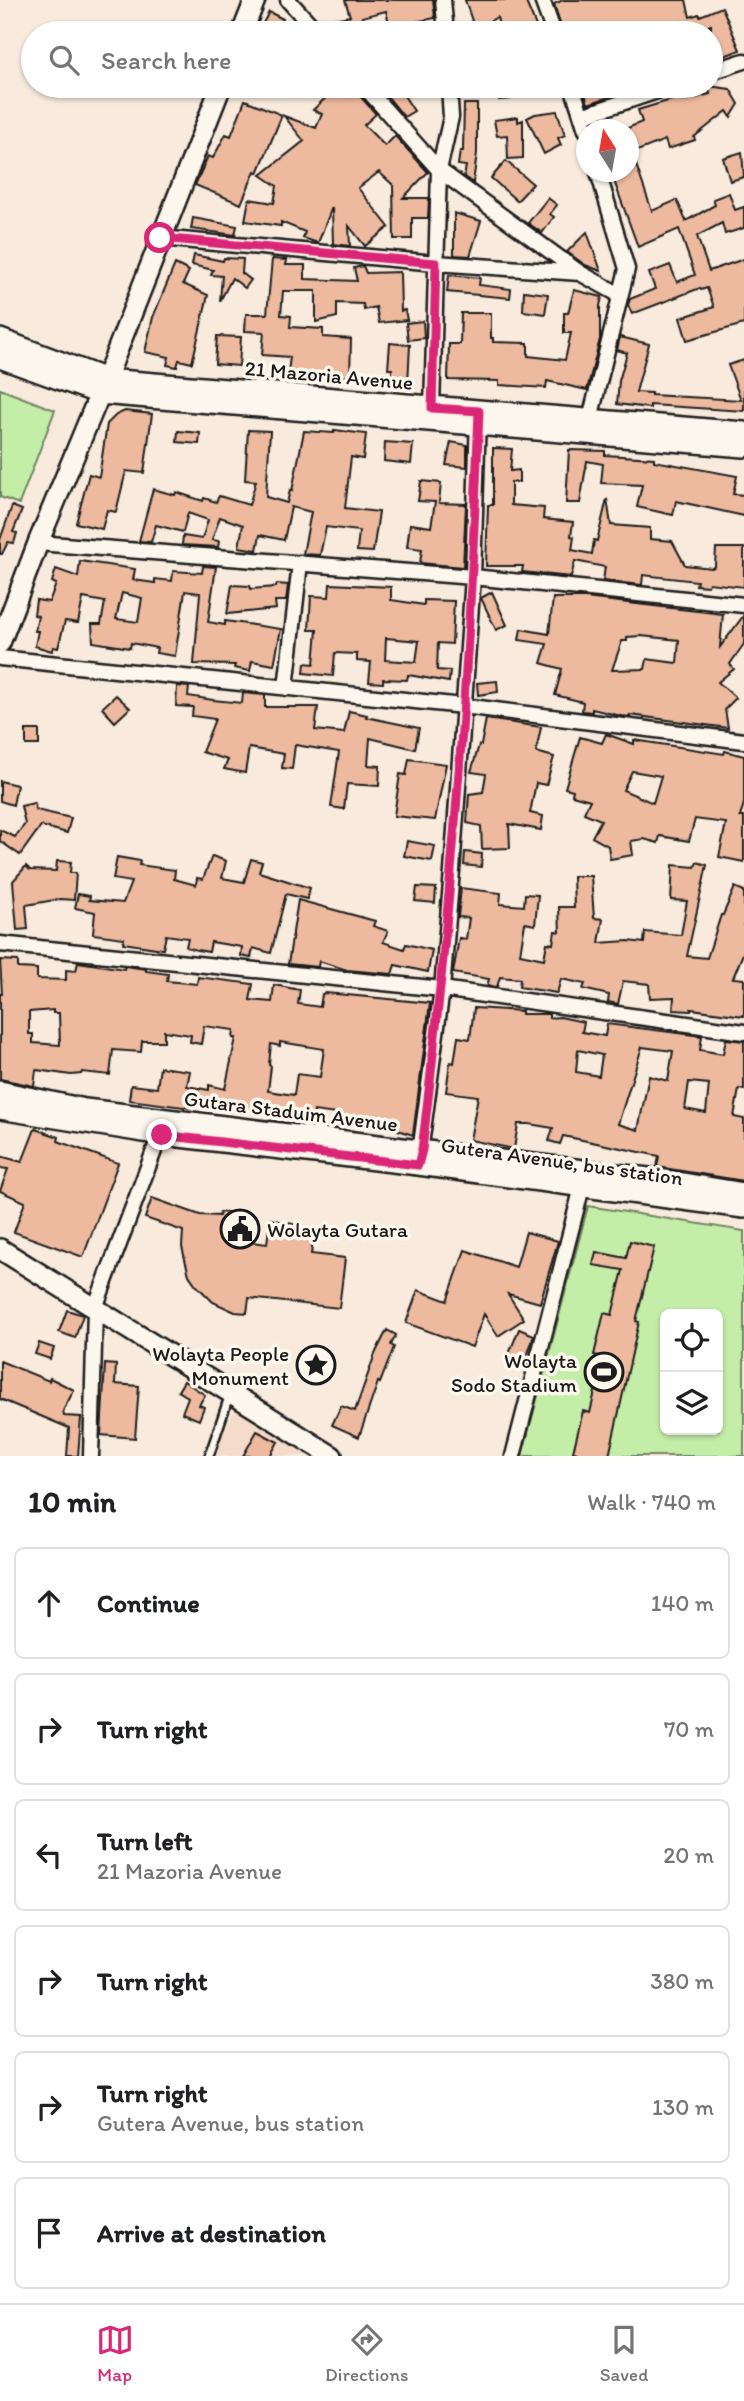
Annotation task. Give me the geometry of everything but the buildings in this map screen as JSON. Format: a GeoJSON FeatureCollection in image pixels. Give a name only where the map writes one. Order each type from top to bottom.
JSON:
{"type":"FeatureCollection","features":[{"type":"Feature","properties":{"kind":"main road"},"geometry":{"type":"LineString","coordinates":[[247,21],[255,0]]}},
{"type":"Feature","properties":{"kind":"main road"},"geometry":{"type":"LineString","coordinates":[[0,643],[216,98]]}},
{"type":"Feature","properties":{"kind":"main road","name":"21 Mazoria Avenue"},"geometry":{"type":"LineString","coordinates":[[0,340],[103,386],[432,408],[478,419],[590,419],[744,432]]}},
{"type":"Feature","properties":{"kind":"main road","name":"21 Mazoria Avenue"},"geometry":{"type":"LineString","coordinates":[[0,358],[103,386],[478,419],[744,447]]}},
{"type":"Feature","properties":{"kind":"main road","name":"Gutara Staduim Avenue"},"geometry":{"type":"LineString","coordinates":[[0,1091],[163,1127],[321,1139],[420,1157],[665,1180],[744,1193]]}},
{"type":"Feature","properties":{"kind":"main road"},"geometry":{"type":"LineString","coordinates":[[0,1109],[163,1127]]}},
{"type":"Feature","properties":{"kind":"main road","name":"Gutera Avenue, bus station"},"geometry":{"type":"LineString","coordinates":[[420,1157],[582,1187],[744,1208]]}},
{"type":"Feature","properties":{"kind":"main road"},"geometry":{"type":"LineString","coordinates":[[0,1249],[332,1456]]}},
{"type":"Feature","properties":{"kind":"street"},"geometry":{"type":"LineString","coordinates":[[288,0],[306,21]]}},
{"type":"Feature","properties":{"kind":"street"},"geometry":{"type":"LineString","coordinates":[[443,0],[445,21]]}},
{"type":"Feature","properties":{"kind":"street"},"geometry":{"type":"LineString","coordinates":[[542,0],[550,21]]}},
{"type":"Feature","properties":{"kind":"street"},"geometry":{"type":"LineString","coordinates":[[723,68],[744,61]]}},
{"type":"Feature","properties":{"kind":"street"},"geometry":{"type":"LineString","coordinates":[[375,98],[439,170],[580,273],[620,295]]}},
{"type":"Feature","properties":{"kind":"street"},"geometry":{"type":"LineString","coordinates":[[432,408],[439,170],[450,117],[449,98]]}},
{"type":"Feature","properties":{"kind":"street"},"geometry":{"type":"LineString","coordinates":[[576,98],[583,119]]}},
{"type":"Feature","properties":{"kind":"street"},"geometry":{"type":"LineString","coordinates":[[594,119],[643,98]]}},
{"type":"Feature","properties":{"kind":"street"},"geometry":{"type":"LineString","coordinates":[[590,419],[627,269],[601,182]]}},
{"type":"Feature","properties":{"kind":"street"},"geometry":{"type":"LineString","coordinates":[[160,238],[580,273]]}},
{"type":"Feature","properties":{"kind":"street"},"geometry":{"type":"LineString","coordinates":[[420,1157],[442,989],[473,577],[478,419]]}},
{"type":"Feature","properties":{"kind":"street"},"geometry":{"type":"LineString","coordinates":[[38,543],[473,577],[744,605]]}},
{"type":"Feature","properties":{"kind":"street"},"geometry":{"type":"LineString","coordinates":[[286,688],[300,563]]}},
{"type":"Feature","properties":{"kind":"street"},"geometry":{"type":"LineString","coordinates":[[0,658],[463,706],[744,741]]}},
{"type":"Feature","properties":{"kind":"street"},"geometry":{"type":"LineString","coordinates":[[0,943],[442,989],[744,1032]]}},
{"type":"Feature","properties":{"kind":"street"},"geometry":{"type":"LineString","coordinates":[[91,1456],[95,1308],[163,1127]]}},
{"type":"Feature","properties":{"kind":"street"},"geometry":{"type":"LineString","coordinates":[[513,1456],[582,1187]]}},
{"type":"Feature","properties":{"kind":"lane"},"geometry":{"type":"LineString","coordinates":[[209,1456],[230,1392]]}},
{"type":"Feature","properties":{"kind":"shaded area"},"geometry":{"type":"Polygon","coordinates":[[[237,1407],[309,1456],[211,1456],[215,1443],[237,1407]]]}},
{"type":"Feature","properties":{"kind":"green space"},"geometry":{"type":"Polygon","coordinates":[[[0,389],[55,410],[19,504],[0,497],[0,389]]]}},
{"type":"Feature","properties":{"kind":"green space","name":"Wolayta Sodo Stadium"},"geometry":{"type":"Polygon","coordinates":[[[588,1206],[744,1231],[744,1456],[522,1456],[588,1206]]]}},
{"type":"Feature","properties":{"kind":"place","name":"Wolayta Gutara"},"geometry":{"type":"Point","coordinates":[240,1229]}},
{"type":"Feature","properties":{"kind":"place","name":"Wolayta People Monument"},"geometry":{"type":"Point","coordinates":[316,1365]}},
{"type":"Feature","properties":{"kind":"place","name":"Wolayta Sodo Stadium"},"geometry":{"type":"Point","coordinates":[604,1372]}},
{"type":"Feature","properties":{"kind":"route"},"geometry":{"type":"LineString","coordinates":[[160,238],[436,263],[432,408],[479,411],[473,577],[452,871],[442,989],[418,1165],[162,1135]]}}]}
